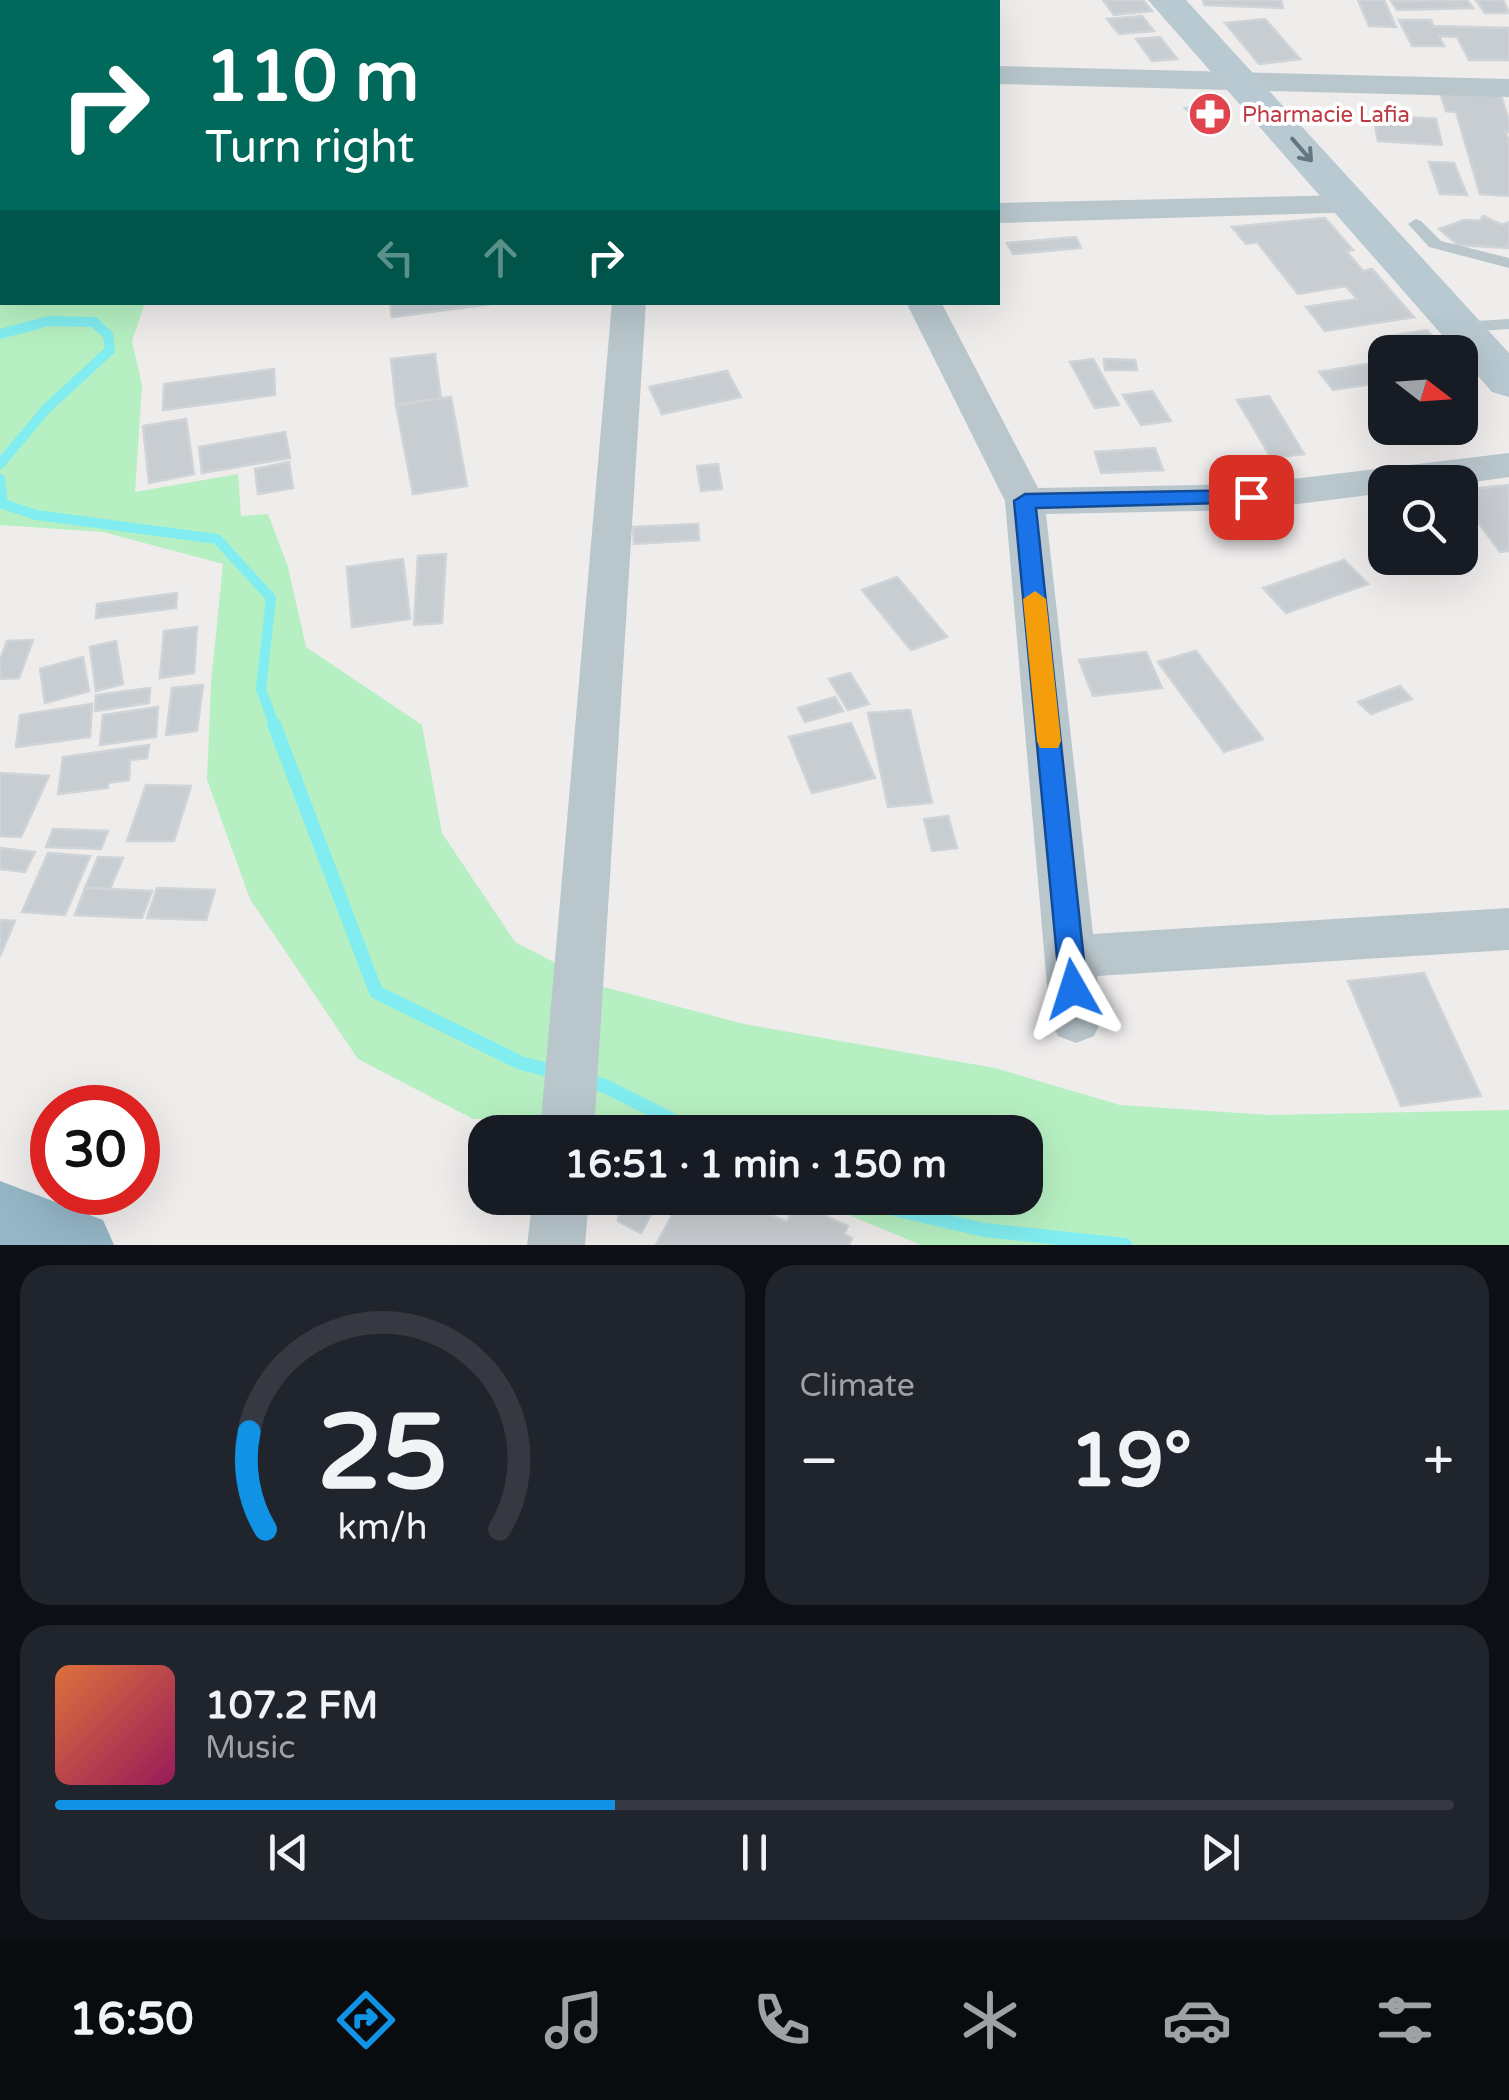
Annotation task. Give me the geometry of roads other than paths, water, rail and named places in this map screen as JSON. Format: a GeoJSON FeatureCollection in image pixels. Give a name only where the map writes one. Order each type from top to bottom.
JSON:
{"type":"FeatureCollection","features":[{"type":"Feature","properties":{"kind":"highway"},"geometry":{"type":"LineString","coordinates":[[0,1216],[77,1245]]}},
{"type":"Feature","properties":{"kind":"main road"},"geometry":{"type":"LineString","coordinates":[[1166,0],[1241,79],[1509,382]]}},
{"type":"Feature","properties":{"kind":"street"},"geometry":{"type":"LineString","coordinates":[[1000,75],[1509,88]]}},
{"type":"Feature","properties":{"kind":"street"},"geometry":{"type":"LineString","coordinates":[[1000,212],[1350,205]]}},
{"type":"Feature","properties":{"kind":"street"},"geometry":{"type":"LineString","coordinates":[[569,1115],[629,305]]}},
{"type":"Feature","properties":{"kind":"street"},"geometry":{"type":"LineString","coordinates":[[925,305],[1025,501],[1076,1020]]}},
{"type":"Feature","properties":{"kind":"street"},"geometry":{"type":"LineString","coordinates":[[1025,501],[1251,497],[1509,465]]}},
{"type":"Feature","properties":{"kind":"street"},"geometry":{"type":"LineString","coordinates":[[1070,958],[1509,928]]}},
{"type":"Feature","properties":{"kind":"street"},"geometry":{"type":"LineString","coordinates":[[556,1245],[559,1215]]}},
{"type":"Feature","properties":{"kind":"lane"},"geometry":{"type":"LineString","coordinates":[[1416,224],[1435,244],[1509,263]]}},
{"type":"Feature","properties":{"kind":"lane"},"geometry":{"type":"LineString","coordinates":[[1461,328],[1508,322]]}},
{"type":"Feature","properties":{"kind":"waterway"},"geometry":{"type":"LineString","coordinates":[[0,334],[49,321],[94,322],[108,335],[110,350],[46,409],[0,464]]}},
{"type":"Feature","properties":{"kind":"waterway"},"geometry":{"type":"LineString","coordinates":[[0,479],[3,504],[36,515],[217,539],[271,598],[261,689],[275,727]]}},
{"type":"Feature","properties":{"kind":"waterway"},"geometry":{"type":"LineString","coordinates":[[274,724],[376,992],[521,1063],[560,1073]]}},
{"type":"Feature","properties":{"kind":"waterway"},"geometry":{"type":"LineString","coordinates":[[582,1079],[605,1086],[662,1115]]}},
{"type":"Feature","properties":{"kind":"waterway"},"geometry":{"type":"LineString","coordinates":[[920,1215],[984,1230],[1125,1245]]}},
{"type":"Feature","properties":{"kind":"place","name":"Pharmacie Lafia"},"geometry":{"type":"Point","coordinates":[1210,114]}}]}
